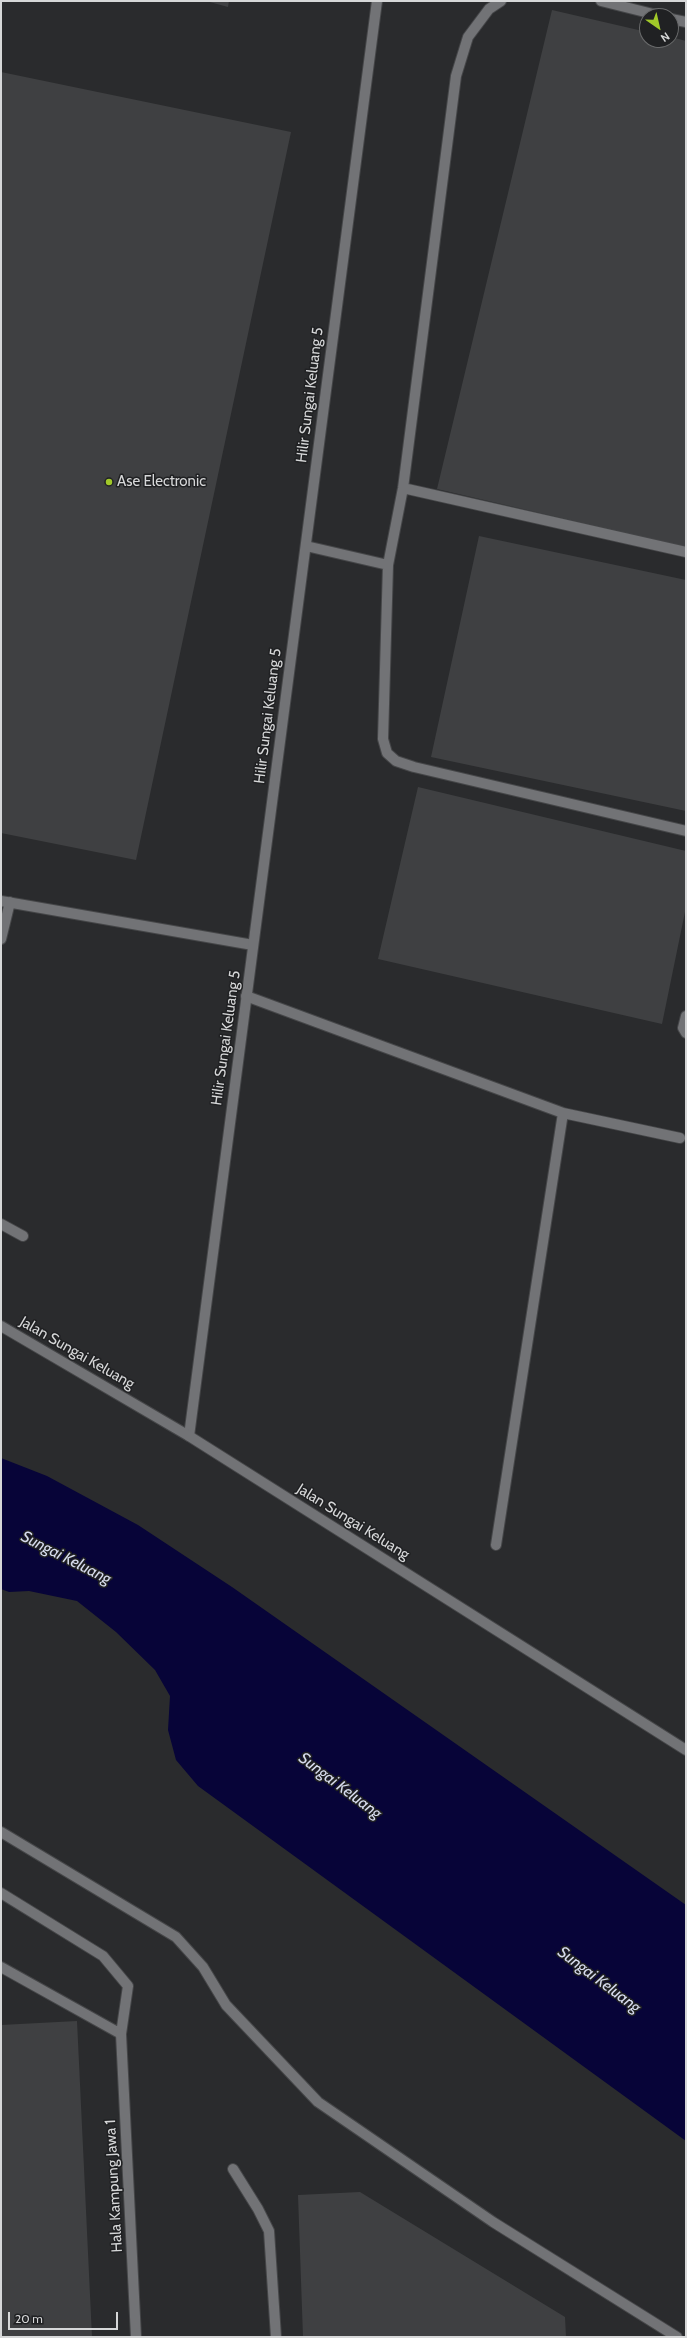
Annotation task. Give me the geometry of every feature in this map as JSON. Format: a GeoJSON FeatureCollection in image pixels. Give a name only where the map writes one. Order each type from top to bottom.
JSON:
{"type":"FeatureCollection","features":[{"type":"Feature","properties":{"kind":"street","name":"Hilir Sungai Keluang 5"},"geometry":{"type":"LineString","coordinates":[[189,1436],[377,1]]}},
{"type":"Feature","properties":{"kind":"street"},"geometry":{"type":"LineString","coordinates":[[501,1],[489,9],[468,37],[456,76],[403,488],[388,564],[383,739],[387,753],[396,761],[686,831]]}},
{"type":"Feature","properties":{"kind":"street"},"geometry":{"type":"LineString","coordinates":[[601,1],[639,10]]}},
{"type":"Feature","properties":{"kind":"street"},"geometry":{"type":"LineString","coordinates":[[403,488],[686,552]]}},
{"type":"Feature","properties":{"kind":"street"},"geometry":{"type":"LineString","coordinates":[[306,546],[388,564]]}},
{"type":"Feature","properties":{"kind":"street"},"geometry":{"type":"LineString","coordinates":[[1,939],[6,902],[253,945]]}},
{"type":"Feature","properties":{"kind":"street"},"geometry":{"type":"LineString","coordinates":[[246,996],[563,1113],[680,1138]]}},
{"type":"Feature","properties":{"kind":"street"},"geometry":{"type":"LineString","coordinates":[[686,1016],[683,1028],[686,1033]]}},
{"type":"Feature","properties":{"kind":"street"},"geometry":{"type":"LineString","coordinates":[[496,1545],[563,1113]]}},
{"type":"Feature","properties":{"kind":"street"},"geometry":{"type":"LineString","coordinates":[[1,1224],[23,1236]]}},
{"type":"Feature","properties":{"kind":"street","name":"Jalan Sungai Keluang"},"geometry":{"type":"LineString","coordinates":[[1,1326],[189,1436],[686,1750]]}},
{"type":"Feature","properties":{"kind":"street"},"geometry":{"type":"LineString","coordinates":[[1,1832],[176,1937],[203,1967],[226,2005],[318,2102],[493,2222],[677,2337]]}},
{"type":"Feature","properties":{"kind":"street","name":"Hala Kampung Jawa 1"},"geometry":{"type":"LineString","coordinates":[[1,1893],[103,1956],[128,1986],[121,2034],[136,2337]]}},
{"type":"Feature","properties":{"kind":"street"},"geometry":{"type":"LineString","coordinates":[[1,1967],[121,2034]]}},
{"type":"Feature","properties":{"kind":"street"},"geometry":{"type":"LineString","coordinates":[[233,2169],[258,2209],[269,2231],[276,2337]]}},
{"type":"Feature","properties":{"kind":"water","name":"Sungai Keluang"},"geometry":{"type":"Polygon","coordinates":[[[1,1458],[47,1476],[138,1525],[232,1587],[686,1905],[686,2141],[198,1786],[176,1760],[168,1730],[170,1696],[155,1670],[116,1632],[77,1601],[29,1591],[9,1592],[1,1589],[1,1458]]]}},
{"type":"Feature","properties":{"kind":"building"},"geometry":{"type":"Polygon","coordinates":[[[206,1],[229,1],[228,7],[206,1]]]}},
{"type":"Feature","properties":{"kind":"building"},"geometry":{"type":"Polygon","coordinates":[[[552,10],[639,30],[639,48],[679,48],[679,39],[686,41],[686,547],[437,489],[552,10]]]}},
{"type":"Feature","properties":{"kind":"building","name":"Ase Electronic"},"geometry":{"type":"Polygon","coordinates":[[[1,72],[291,132],[136,860],[1,833],[1,72]]]}},
{"type":"Feature","properties":{"kind":"building"},"geometry":{"type":"Polygon","coordinates":[[[479,536],[686,580],[686,811],[431,757],[479,536]]]}},
{"type":"Feature","properties":{"kind":"building"},"geometry":{"type":"Polygon","coordinates":[[[418,787],[686,851],[686,907],[662,1024],[378,959],[418,787]]]}},
{"type":"Feature","properties":{"kind":"building"},"geometry":{"type":"Polygon","coordinates":[[[77,2021],[92,2337],[1,2337],[1,2025],[77,2021]]]}},
{"type":"Feature","properties":{"kind":"building"},"geometry":{"type":"Polygon","coordinates":[[[360,2192],[565,2317],[566,2337],[303,2337],[298,2195],[360,2192]]]}},
{"type":"Feature","properties":{"kind":"place","name":"Ase Electronic"},"geometry":{"type":"Point","coordinates":[109,482]}}]}
